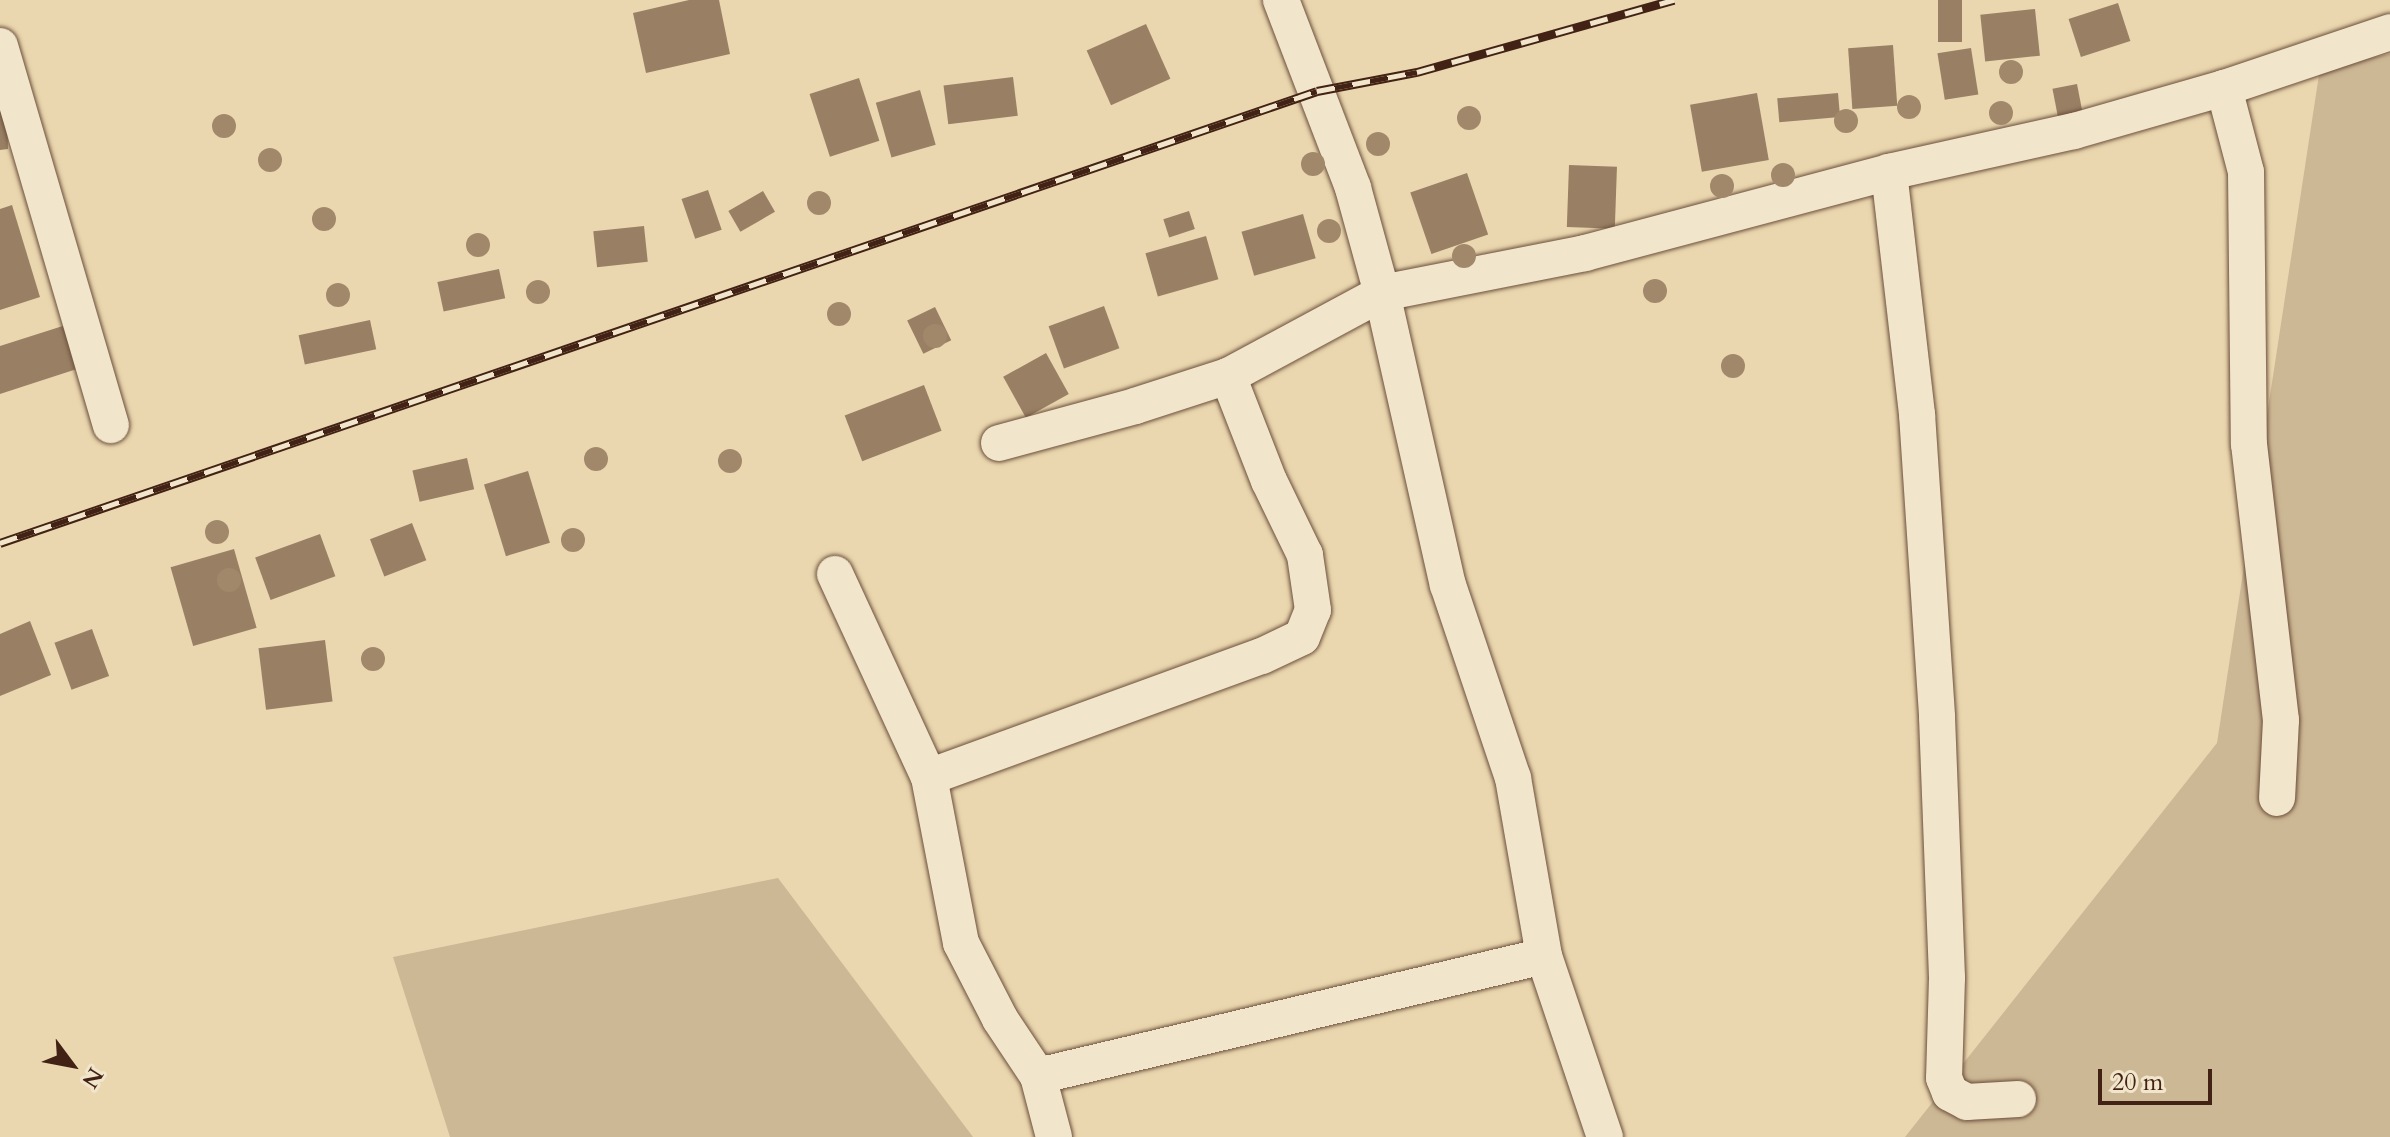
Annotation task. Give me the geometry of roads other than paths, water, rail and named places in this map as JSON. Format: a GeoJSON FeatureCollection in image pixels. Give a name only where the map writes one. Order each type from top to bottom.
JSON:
{"type":"FeatureCollection","features":[{"type":"Feature","properties":{"kind":"street"},"geometry":{"type":"LineString","coordinates":[[1281,0],[1353,188],[1382,293],[1448,585],[1513,778],[1544,956],[1605,1137]]}},
{"type":"Feature","properties":{"kind":"street"},"geometry":{"type":"LineString","coordinates":[[999,443],[1135,406],[1228,376],[1382,293],[1585,253],[1889,172],[2074,131],[2224,88],[2390,32]]}},
{"type":"Feature","properties":{"kind":"street"},"geometry":{"type":"LineString","coordinates":[[0,46],[111,425]]}},
{"type":"Feature","properties":{"kind":"street"},"geometry":{"type":"LineString","coordinates":[[2224,88],[2246,172],[2249,444],[2281,720],[2277,798]]}},
{"type":"Feature","properties":{"kind":"street"},"geometry":{"type":"LineString","coordinates":[[1889,172],[1917,414],[1937,717],[1947,978],[1944,1078],[1950,1093],[1967,1102],[2018,1099]]}},
{"type":"Feature","properties":{"kind":"street"},"geometry":{"type":"LineString","coordinates":[[929,777],[1262,656],[1302,637],[1313,610],[1305,555],[1269,481],[1228,376]]}},
{"type":"Feature","properties":{"kind":"street"},"geometry":{"type":"LineString","coordinates":[[835,574],[929,777],[961,943],[1000,1019],[1038,1076],[1054,1137]]}},
{"type":"Feature","properties":{"kind":"street"},"geometry":{"type":"LineString","coordinates":[[1038,1076],[1544,956]]}},
{"type":"Feature","properties":{"kind":"railway"},"geometry":{"type":"LineString","coordinates":[[0,543],[1317,91],[1417,72],[1674,0]]}}]}
